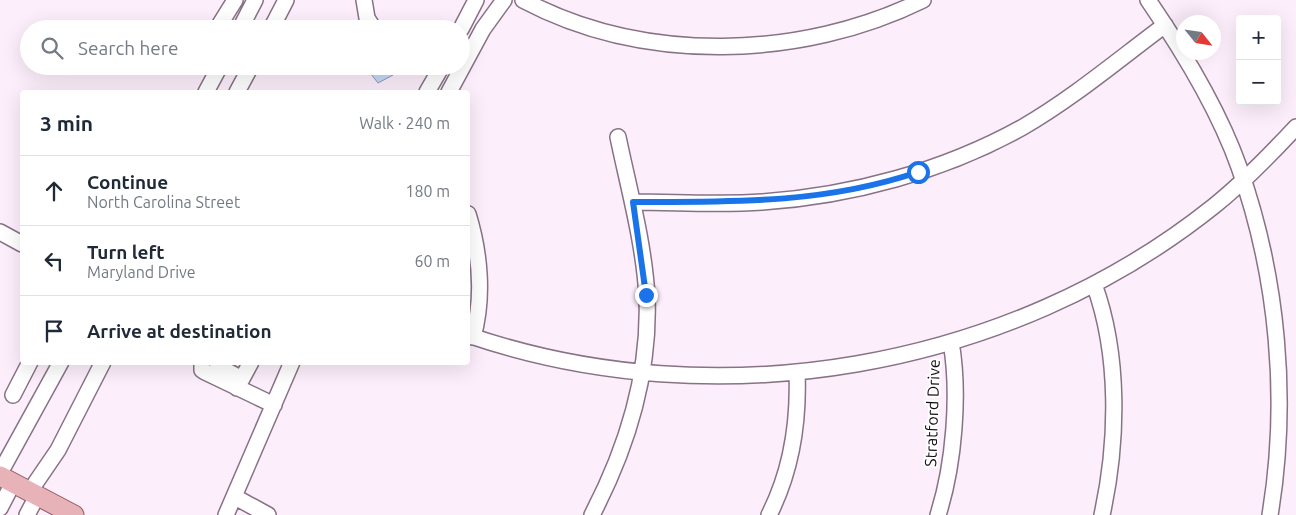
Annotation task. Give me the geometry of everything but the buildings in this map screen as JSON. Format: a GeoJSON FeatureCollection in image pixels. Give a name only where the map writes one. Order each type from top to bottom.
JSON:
{"type":"FeatureCollection","features":[{"type":"Feature","properties":{"kind":"main road"},"geometry":{"type":"LineString","coordinates":[[4,477],[74,515]]}},
{"type":"Feature","properties":{"kind":"street"},"geometry":{"type":"LineString","coordinates":[[223,20],[235,0]]}},
{"type":"Feature","properties":{"kind":"street"},"geometry":{"type":"LineString","coordinates":[[245,20],[255,0]]}},
{"type":"Feature","properties":{"kind":"street"},"geometry":{"type":"LineString","coordinates":[[276,20],[286,0]]}},
{"type":"Feature","properties":{"kind":"street"},"geometry":{"type":"LineString","coordinates":[[364,0],[368,20]]}},
{"type":"Feature","properties":{"kind":"street"},"geometry":{"type":"LineString","coordinates":[[466,20],[476,0]]}},
{"type":"Feature","properties":{"kind":"street"},"geometry":{"type":"LineString","coordinates":[[470,53],[483,29],[504,0]]}},
{"type":"Feature","properties":{"kind":"street"},"geometry":{"type":"LineString","coordinates":[[523,0],[572,22],[620,35],[673,44],[720,46],[788,41],[823,35],[875,20],[923,0]]}},
{"type":"Feature","properties":{"kind":"street"},"geometry":{"type":"LineString","coordinates":[[1148,0],[1204,92],[1244,181],[1269,284],[1278,358],[1277,437],[1270,515]]}},
{"type":"Feature","properties":{"kind":"street"},"geometry":{"type":"LineString","coordinates":[[633,202],[781,200],[841,191],[904,176],[983,146],[1024,126],[1069,98],[1164,25]]}},
{"type":"Feature","properties":{"kind":"street"},"geometry":{"type":"LineString","coordinates":[[204,90],[205,75]]}},
{"type":"Feature","properties":{"kind":"street"},"geometry":{"type":"LineString","coordinates":[[205,90],[214,75]]}},
{"type":"Feature","properties":{"kind":"street"},"geometry":{"type":"LineString","coordinates":[[241,90],[247,75]]}},
{"type":"Feature","properties":{"kind":"street"},"geometry":{"type":"LineString","coordinates":[[428,90],[436,75]]}},
{"type":"Feature","properties":{"kind":"street"},"geometry":{"type":"LineString","coordinates":[[450,90],[458,75]]}},
{"type":"Feature","properties":{"kind":"street"},"geometry":{"type":"LineString","coordinates":[[470,223],[475,244],[479,282],[478,317],[470,336],[556,360],[641,372],[695,375],[797,372],[884,359],[951,342],[1020,318],[1094,284],[1170,238],[1244,181],[1296,127]]}},
{"type":"Feature","properties":{"kind":"street"},"geometry":{"type":"LineString","coordinates":[[592,515],[625,443],[635,407],[646,327],[646,295],[633,202],[618,137]]}},
{"type":"Feature","properties":{"kind":"street"},"geometry":{"type":"LineString","coordinates":[[0,232],[20,243]]}},
{"type":"Feature","properties":{"kind":"street"},"geometry":{"type":"LineString","coordinates":[[1094,284],[1104,314],[1112,391],[1110,454],[1102,515]]}},
{"type":"Feature","properties":{"kind":"street","name":"Stratford Drive"},"geometry":{"type":"LineString","coordinates":[[938,515],[951,454],[954,388],[951,342]]}},
{"type":"Feature","properties":{"kind":"street"},"geometry":{"type":"LineString","coordinates":[[13,395],[28,365]]}},
{"type":"Feature","properties":{"kind":"street"},"geometry":{"type":"LineString","coordinates":[[0,508],[4,477],[60,365]]}},
{"type":"Feature","properties":{"kind":"street"},"geometry":{"type":"LineString","coordinates":[[27,515],[33,493],[102,365]]}},
{"type":"Feature","properties":{"kind":"street"},"geometry":{"type":"LineString","coordinates":[[202,365],[202,370],[240,384]]}},
{"type":"Feature","properties":{"kind":"street"},"geometry":{"type":"LineString","coordinates":[[218,365],[240,384],[274,405]]}},
{"type":"Feature","properties":{"kind":"street"},"geometry":{"type":"LineString","coordinates":[[240,384],[250,365]]}},
{"type":"Feature","properties":{"kind":"street"},"geometry":{"type":"LineString","coordinates":[[226,515],[290,367]]}},
{"type":"Feature","properties":{"kind":"street"},"geometry":{"type":"LineString","coordinates":[[769,515],[782,490],[791,460],[797,411],[797,372]]}},
{"type":"Feature","properties":{"kind":"street"},"geometry":{"type":"LineString","coordinates":[[235,497],[268,515]]}},
{"type":"Feature","properties":{"kind":"water"},"geometry":{"type":"Polygon","coordinates":[[[372,75],[393,75],[378,83],[372,75]]]}},
{"type":"Feature","properties":{"kind":"route"},"geometry":{"type":"LineString","coordinates":[[646,295],[644,268],[633,202],[760,202],[795,199],[841,191],[918,172]]}}]}
